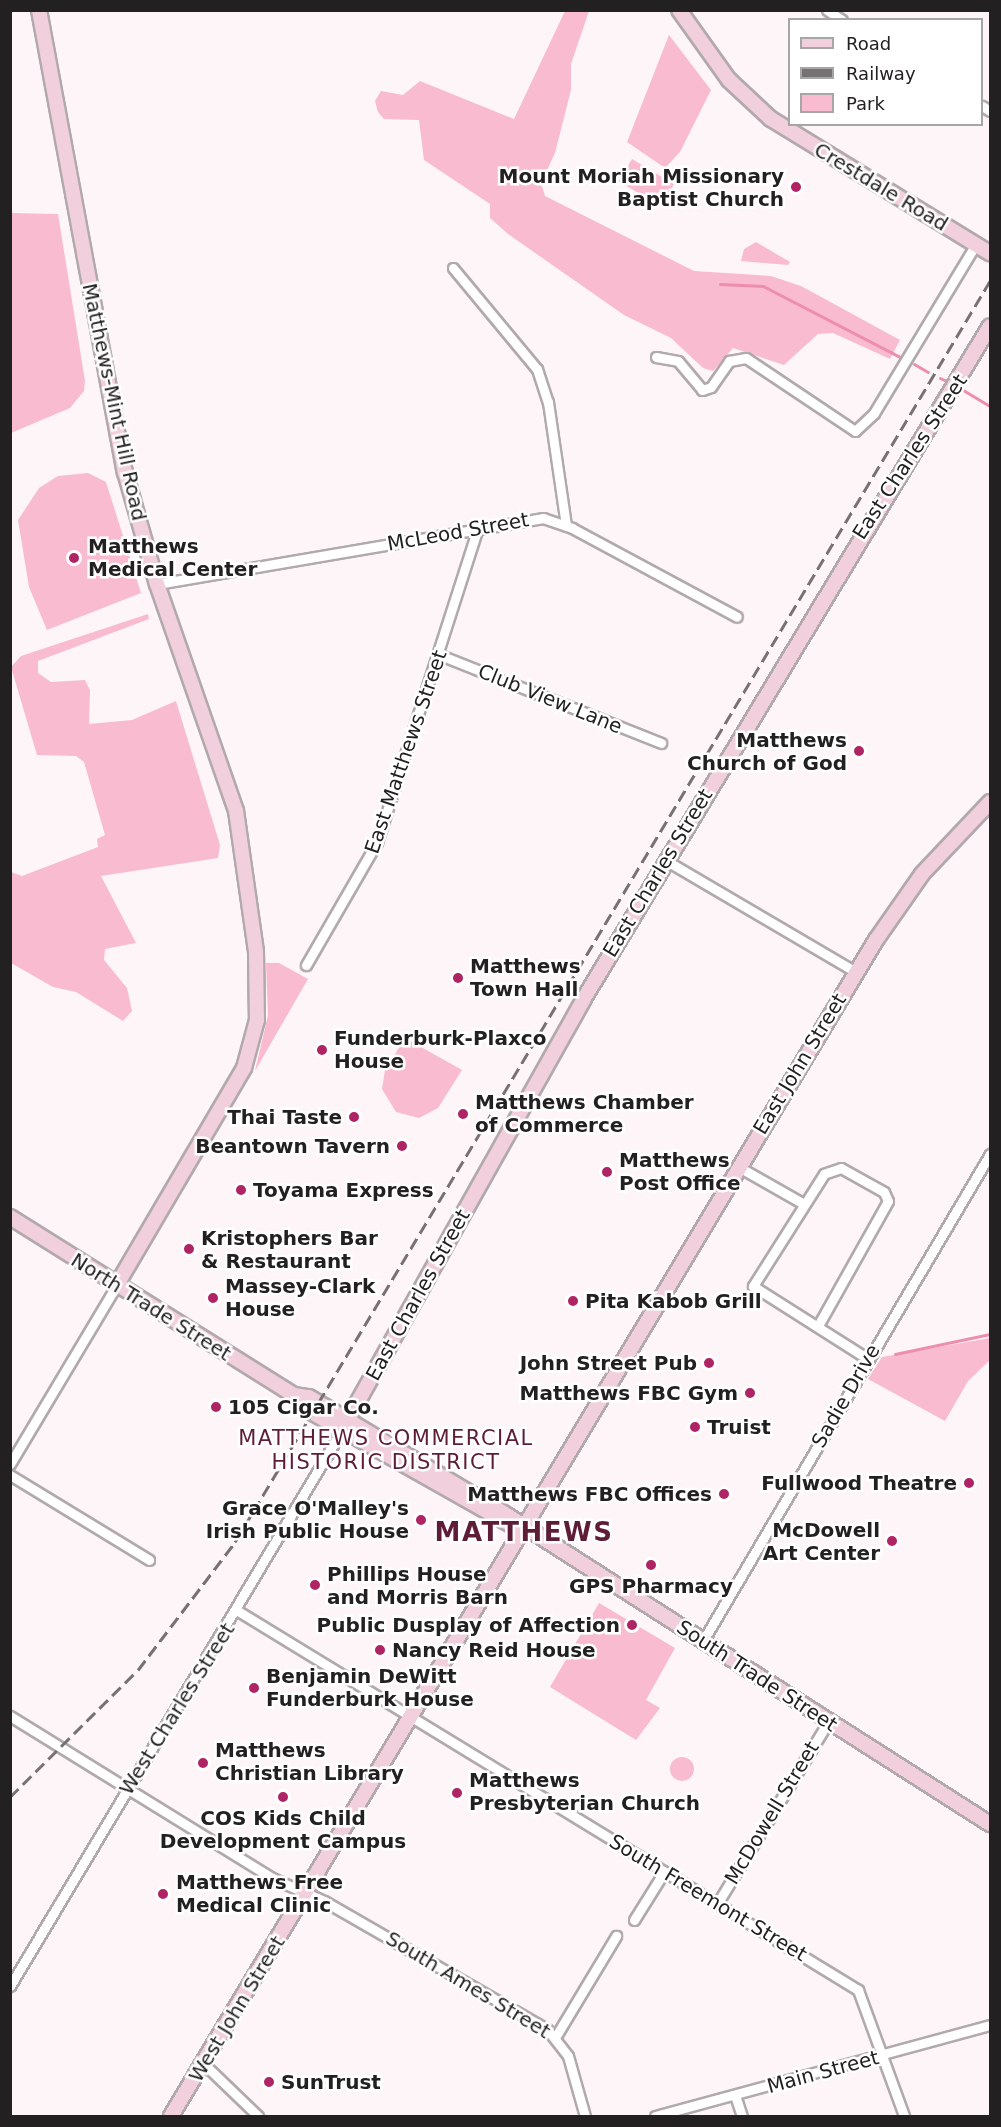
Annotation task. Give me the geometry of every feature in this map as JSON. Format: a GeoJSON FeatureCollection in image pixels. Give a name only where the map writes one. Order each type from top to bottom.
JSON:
{"type":"FeatureCollection","features":[{"type":"Feature","properties":{"kind":"main road","name":"Matthews-Mint Hill Road"},"geometry":{"type":"LineString","coordinates":[[39,10],[125,472],[157,585],[236,811],[255,943],[254,1032],[233,1089],[116,1286]]}},
{"type":"Feature","properties":{"kind":"main road","name":"Crestdale Road"},"geometry":{"type":"LineString","coordinates":[[679,10],[691,16],[729,80],[771,119],[990,253]]}},
{"type":"Feature","properties":{"kind":"main road","name":"East Charles Street"},"geometry":{"type":"LineString","coordinates":[[345,1425],[665,860],[990,326]]}},
{"type":"Feature","properties":{"kind":"main road","name":"East John Street"},"geometry":{"type":"LineString","coordinates":[[523,1530],[737,1166],[856,972],[922,874],[990,802]]}},
{"type":"Feature","properties":{"kind":"main road","name":"North Trade Street"},"geometry":{"type":"LineString","coordinates":[[10,1217],[116,1286],[294,1395],[302,1407],[345,1425],[499,1522],[523,1530]]}},
{"type":"Feature","properties":{"kind":"main road","name":"South Trade Street"},"geometry":{"type":"LineString","coordinates":[[523,1530],[704,1640],[828,1722],[990,1824]]}},
{"type":"Feature","properties":{"kind":"main road","name":"West John Street"},"geometry":{"type":"LineString","coordinates":[[171,2116],[523,1530]]}},
{"type":"Feature","properties":{"kind":"street"},"geometry":{"type":"LineString","coordinates":[[656,357],[678,361],[702,390],[711,387],[729,361],[746,358],[855,431],[874,414],[976,244]]}},
{"type":"Feature","properties":{"kind":"street"},"geometry":{"type":"LineString","coordinates":[[453,268],[537,369],[553,425],[566,526]]}},
{"type":"Feature","properties":{"kind":"street","name":"McLeod Street"},"geometry":{"type":"LineString","coordinates":[[157,585],[543,518],[566,526],[737,617]]}},
{"type":"Feature","properties":{"kind":"street","name":"East Matthews Street"},"geometry":{"type":"LineString","coordinates":[[306,965],[371,855],[440,655],[478,528]]}},
{"type":"Feature","properties":{"kind":"street","name":"Club View Lane"},"geometry":{"type":"LineString","coordinates":[[440,655],[661,743]]}},
{"type":"Feature","properties":{"kind":"street"},"geometry":{"type":"LineString","coordinates":[[665,860],[856,972]]}},
{"type":"Feature","properties":{"kind":"street","name":"Sadie Drive"},"geometry":{"type":"LineString","coordinates":[[704,1640],[990,1154]]}},
{"type":"Feature","properties":{"kind":"street"},"geometry":{"type":"LineString","coordinates":[[737,1166],[802,1203]]}},
{"type":"Feature","properties":{"kind":"street"},"geometry":{"type":"LineString","coordinates":[[819,1324],[888,1201],[884,1192],[831,1167],[802,1203],[753,1286],[819,1324],[827,1336],[868,1359]]}},
{"type":"Feature","properties":{"kind":"street"},"geometry":{"type":"LineString","coordinates":[[10,1464],[116,1286]]}},
{"type":"Feature","properties":{"kind":"street","name":"West Charles Street"},"geometry":{"type":"LineString","coordinates":[[10,1986],[238,1611],[345,1425]]}},
{"type":"Feature","properties":{"kind":"street"},"geometry":{"type":"LineString","coordinates":[[10,1475],[149,1560]]}},
{"type":"Feature","properties":{"kind":"street","name":"South Freemont Street"},"geometry":{"type":"LineString","coordinates":[[238,1611],[412,1715],[858,1990],[904,2116]]}},
{"type":"Feature","properties":{"kind":"street","name":"South Ames Street"},"geometry":{"type":"LineString","coordinates":[[10,1716],[272,1878],[306,1893],[556,2036],[570,2062],[585,2116]]}},
{"type":"Feature","properties":{"kind":"street","name":"McDowell Street"},"geometry":{"type":"LineString","coordinates":[[717,1904],[828,1722]]}},
{"type":"Feature","properties":{"kind":"street"},"geometry":{"type":"LineString","coordinates":[[634,1920],[664,1872]]}},
{"type":"Feature","properties":{"kind":"street"},"geometry":{"type":"LineString","coordinates":[[556,2036],[616,1936]]}},
{"type":"Feature","properties":{"kind":"street","name":"Main Street"},"geometry":{"type":"LineString","coordinates":[[655,2116],[883,2056],[990,2025]]}},
{"type":"Feature","properties":{"kind":"street"},"geometry":{"type":"LineString","coordinates":[[204,2064],[258,2116]]}},
{"type":"Feature","properties":{"kind":"street"},"geometry":{"type":"LineString","coordinates":[[735,2096],[742,2116]]}},
{"type":"Feature","properties":{"kind":"green space"},"geometry":{"type":"Polygon","coordinates":[[[565,11],[589,11],[571,64],[571,90],[555,153],[541,183],[545,196],[694,271],[771,276],[801,286],[900,340],[890,359],[833,333],[818,334],[784,365],[733,348],[713,371],[703,368],[671,338],[624,315],[508,234],[490,218],[490,204],[424,160],[419,120],[384,119],[378,112],[375,101],[381,91],[403,95],[420,81],[514,119],[565,11]]]}},
{"type":"Feature","properties":{"kind":"green space"},"geometry":{"type":"Polygon","coordinates":[[[669,35],[711,90],[680,152],[665,168],[627,142],[669,35]]]}},
{"type":"Feature","properties":{"kind":"green space"},"geometry":{"type":"Polygon","coordinates":[[[632,159],[674,184],[661,207],[619,181],[632,159]]]}},
{"type":"Feature","properties":{"kind":"green space"},"geometry":{"type":"Polygon","coordinates":[[[11,213],[58,214],[85,381],[84,391],[70,408],[11,433],[11,213]]]}},
{"type":"Feature","properties":{"kind":"green space"},"geometry":{"type":"Polygon","coordinates":[[[756,242],[790,262],[788,265],[741,261],[744,249],[756,242]]]}},
{"type":"Feature","properties":{"kind":"green space"},"geometry":{"type":"Polygon","coordinates":[[[88,473],[106,482],[141,593],[47,630],[29,587],[18,520],[39,488],[58,476],[88,473]]]}},
{"type":"Feature","properties":{"kind":"green space"},"geometry":{"type":"Polygon","coordinates":[[[148,614],[149,619],[38,661],[38,673],[51,682],[85,680],[90,690],[89,724],[132,720],[176,701],[220,845],[218,858],[101,876],[136,943],[105,949],[104,960],[127,988],[132,1011],[123,1021],[76,992],[53,987],[11,963],[11,872],[22,876],[98,847],[97,839],[105,835],[84,762],[76,756],[37,755],[11,667],[21,656],[148,614]]]}},
{"type":"Feature","properties":{"kind":"green space"},"geometry":{"type":"Polygon","coordinates":[[[266,963],[279,963],[308,979],[255,1071],[268,1015],[266,963]]]}},
{"type":"Feature","properties":{"kind":"green space"},"geometry":{"type":"Polygon","coordinates":[[[405,1038],[462,1070],[438,1108],[419,1118],[396,1112],[382,1089],[385,1070],[405,1038]]]}},
{"type":"Feature","properties":{"kind":"green space"},"geometry":{"type":"Polygon","coordinates":[[[990,1338],[990,1360],[968,1381],[945,1421],[868,1379],[882,1357],[990,1338]]]}},
{"type":"Feature","properties":{"kind":"green space"},"geometry":{"type":"Polygon","coordinates":[[[599,1603],[675,1648],[646,1700],[660,1708],[636,1740],[550,1687],[599,1603]]]}},
{"type":"Feature","properties":{"kind":"green space"},"geometry":{"type":"Polygon","coordinates":[[[682,1757],[691,1760],[694,1769],[691,1778],[682,1781],[673,1778],[670,1769],[673,1760],[682,1757]]]}},
{"type":"Feature","properties":{"kind":"waterway"},"geometry":{"type":"LineString","coordinates":[[720,284],[763,286],[900,357]]}},
{"type":"Feature","properties":{"kind":"waterway"},"geometry":{"type":"LineString","coordinates":[[914,364],[928,372]]}},
{"type":"Feature","properties":{"kind":"waterway"},"geometry":{"type":"LineString","coordinates":[[940,378],[949,382]]}},
{"type":"Feature","properties":{"kind":"waterway"},"geometry":{"type":"LineString","coordinates":[[963,390],[990,406]]}},
{"type":"Feature","properties":{"kind":"waterway"},"geometry":{"type":"LineString","coordinates":[[895,1354],[990,1334]]}},
{"type":"Feature","properties":{"kind":"railway"},"geometry":{"type":"LineString","coordinates":[[10,1797],[138,1670],[235,1542],[990,281]]}},
{"type":"Feature","properties":{"kind":"place","name":"Mount Moriah Missionary Baptist Church"},"geometry":{"type":"Point","coordinates":[796,187]}},
{"type":"Feature","properties":{"kind":"place","name":"Matthews Medical Center"},"geometry":{"type":"Point","coordinates":[74,558]}},
{"type":"Feature","properties":{"kind":"place","name":"Matthews Church of God"},"geometry":{"type":"Point","coordinates":[859,751]}},
{"type":"Feature","properties":{"kind":"place","name":"Matthews Town Hall"},"geometry":{"type":"Point","coordinates":[458,978]}},
{"type":"Feature","properties":{"kind":"place","name":"Funderburk-Plaxco House"},"geometry":{"type":"Point","coordinates":[322,1050]}},
{"type":"Feature","properties":{"kind":"place","name":"Matthews Chamber of Commerce"},"geometry":{"type":"Point","coordinates":[463,1114]}},
{"type":"Feature","properties":{"kind":"place","name":"Thai Taste"},"geometry":{"type":"Point","coordinates":[354,1117]}},
{"type":"Feature","properties":{"kind":"place","name":"Beantown Tavern"},"geometry":{"type":"Point","coordinates":[402,1146]}},
{"type":"Feature","properties":{"kind":"place","name":"Matthews Post Office"},"geometry":{"type":"Point","coordinates":[607,1172]}},
{"type":"Feature","properties":{"kind":"place","name":"Toyama Express"},"geometry":{"type":"Point","coordinates":[241,1190]}},
{"type":"Feature","properties":{"kind":"place","name":"Kristophers Bar & Restaurant"},"geometry":{"type":"Point","coordinates":[189,1249]}},
{"type":"Feature","properties":{"kind":"place","name":"Massey-Clark House"},"geometry":{"type":"Point","coordinates":[213,1298]}},
{"type":"Feature","properties":{"kind":"place","name":"Pita Kabob Grill"},"geometry":{"type":"Point","coordinates":[573,1301]}},
{"type":"Feature","properties":{"kind":"place","name":"John Street Pub"},"geometry":{"type":"Point","coordinates":[709,1363]}},
{"type":"Feature","properties":{"kind":"place","name":"Matthews FBC Gym"},"geometry":{"type":"Point","coordinates":[750,1393]}},
{"type":"Feature","properties":{"kind":"place","name":"105 Cigar Co."},"geometry":{"type":"Point","coordinates":[216,1407]}},
{"type":"Feature","properties":{"kind":"place","name":"Truist"},"geometry":{"type":"Point","coordinates":[695,1427]}},
{"type":"Feature","properties":{"kind":"place","name":"Fullwood Theatre"},"geometry":{"type":"Point","coordinates":[969,1483]}},
{"type":"Feature","properties":{"kind":"place","name":"Matthews FBC Offices"},"geometry":{"type":"Point","coordinates":[724,1494]}},
{"type":"Feature","properties":{"kind":"place","name":"Grace O'Malley's Irish Public House"},"geometry":{"type":"Point","coordinates":[421,1520]}},
{"type":"Feature","properties":{"kind":"place","name":"McDowell Art Center"},"geometry":{"type":"Point","coordinates":[892,1541]}},
{"type":"Feature","properties":{"kind":"place","name":"GPS Pharmacy"},"geometry":{"type":"Point","coordinates":[651,1565]}},
{"type":"Feature","properties":{"kind":"place","name":"Phillips House and Morris Barn"},"geometry":{"type":"Point","coordinates":[315,1585]}},
{"type":"Feature","properties":{"kind":"place","name":"Public Dusplay of Affection"},"geometry":{"type":"Point","coordinates":[632,1625]}},
{"type":"Feature","properties":{"kind":"place","name":"Nancy Reid House"},"geometry":{"type":"Point","coordinates":[380,1650]}},
{"type":"Feature","properties":{"kind":"place","name":"Benjamin DeWitt Funderburk House"},"geometry":{"type":"Point","coordinates":[254,1688]}},
{"type":"Feature","properties":{"kind":"place","name":"Matthews Christian Library"},"geometry":{"type":"Point","coordinates":[203,1763]}},
{"type":"Feature","properties":{"kind":"place","name":"Matthews Presbyterian Church"},"geometry":{"type":"Point","coordinates":[457,1793]}},
{"type":"Feature","properties":{"kind":"place","name":"COS Kids Child Development Campus"},"geometry":{"type":"Point","coordinates":[283,1797]}},
{"type":"Feature","properties":{"kind":"place","name":"Matthews Free Medical Clinic"},"geometry":{"type":"Point","coordinates":[163,1894]}},
{"type":"Feature","properties":{"kind":"place","name":"SunTrust"},"geometry":{"type":"Point","coordinates":[269,2082]}},
{"type":"Feature","properties":{"kind":"district","name":"MATTHEWS COMMERCIAL HISTORIC DISTRICT"},"geometry":{"type":"Point","coordinates":[386,1450]}},
{"type":"Feature","properties":{"kind":"district","name":"MATTHEWS"},"geometry":{"type":"Point","coordinates":[524,1533]}}]}
